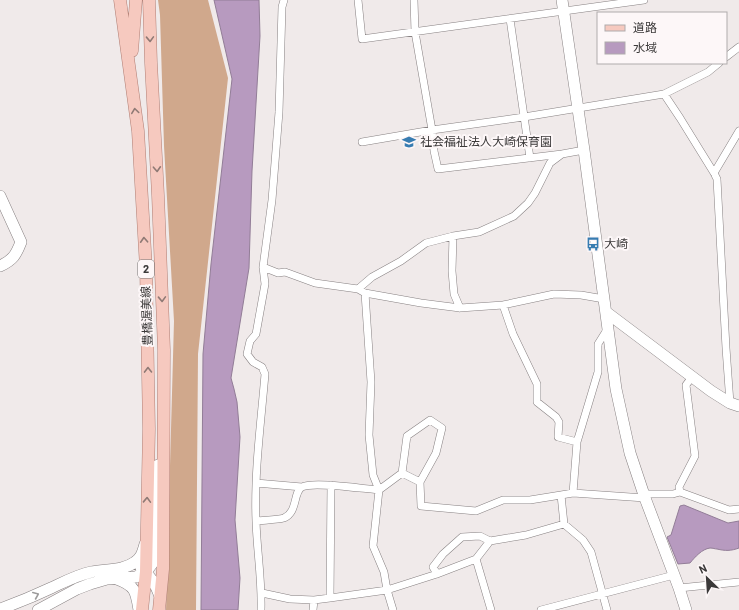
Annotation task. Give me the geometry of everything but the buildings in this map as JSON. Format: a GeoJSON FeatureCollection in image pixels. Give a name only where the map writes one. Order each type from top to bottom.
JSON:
{"type":"FeatureCollection","features":[{"type":"Feature","properties":{"kind":"main road","name":"豊橋渥美線"},"geometry":{"type":"LineString","coordinates":[[120,0],[138,131],[146,268],[149,429],[146,572],[142,610]]}},
{"type":"Feature","properties":{"kind":"main road"},"geometry":{"type":"LineString","coordinates":[[130,74],[136,0]]}},
{"type":"Feature","properties":{"kind":"main road","name":"豊橋渥美線"},"geometry":{"type":"LineString","coordinates":[[149,0],[164,339],[163,569],[159,610]]}},
{"type":"Feature","properties":{"kind":"street"},"geometry":{"type":"LineString","coordinates":[[261,610],[262,593],[256,521],[256,483],[265,374],[262,367],[253,362],[247,354],[250,341],[256,334],[264,284],[263,267],[272,200],[279,112],[282,7],[284,0]]}},
{"type":"Feature","properties":{"kind":"street"},"geometry":{"type":"LineString","coordinates":[[358,0],[362,39],[564,12],[624,1],[644,0]]}},
{"type":"Feature","properties":{"kind":"street"},"geometry":{"type":"LineString","coordinates":[[414,0],[415,32],[438,170],[584,150]]}},
{"type":"Feature","properties":{"kind":"street"},"geometry":{"type":"LineString","coordinates":[[562,0],[616,389],[630,453],[686,610]]}},
{"type":"Feature","properties":{"kind":"street"},"geometry":{"type":"LineString","coordinates":[[510,19],[530,158]]}},
{"type":"Feature","properties":{"kind":"street"},"geometry":{"type":"LineString","coordinates":[[727,56],[739,47]]}},
{"type":"Feature","properties":{"kind":"street"},"geometry":{"type":"LineString","coordinates":[[362,142],[664,94],[708,72],[718,64]]}},
{"type":"Feature","properties":{"kind":"street"},"geometry":{"type":"LineString","coordinates":[[664,94],[717,178],[726,348],[735,404]]}},
{"type":"Feature","properties":{"kind":"street"},"geometry":{"type":"LineString","coordinates":[[714,173],[739,132]]}},
{"type":"Feature","properties":{"kind":"street"},"geometry":{"type":"LineString","coordinates":[[393,610],[384,572],[373,546],[379,490],[373,475],[369,435],[371,382],[362,291],[372,277],[401,261],[426,243],[453,236],[479,232],[514,216],[528,202],[535,192],[550,163],[562,154]]}},
{"type":"Feature","properties":{"kind":"street"},"geometry":{"type":"LineString","coordinates":[[0,196],[20,242],[18,250],[13,258],[0,266]]}},
{"type":"Feature","properties":{"kind":"street"},"geometry":{"type":"LineString","coordinates":[[453,236],[452,271],[454,294],[460,308]]}},
{"type":"Feature","properties":{"kind":"street"},"geometry":{"type":"LineString","coordinates":[[263,267],[278,273],[285,272],[315,283],[421,303],[460,308],[503,305],[554,294],[581,295],[604,299]]}},
{"type":"Feature","properties":{"kind":"street"},"geometry":{"type":"LineString","coordinates":[[503,305],[512,334],[537,384],[537,402],[556,417],[559,422],[558,438],[577,442]]}},
{"type":"Feature","properties":{"kind":"street"},"geometry":{"type":"LineString","coordinates":[[606,312],[710,391],[735,404]]}},
{"type":"Feature","properties":{"kind":"street"},"geometry":{"type":"LineString","coordinates":[[573,493],[577,442],[598,372],[598,344],[608,328]]}},
{"type":"Feature","properties":{"kind":"street"},"geometry":{"type":"LineString","coordinates":[[38,610],[77,589],[107,579],[136,577],[146,572],[152,564],[156,549],[160,368],[164,339]]}},
{"type":"Feature","properties":{"kind":"street"},"geometry":{"type":"LineString","coordinates":[[680,492],[679,488],[695,456],[686,385],[692,377]]}},
{"type":"Feature","properties":{"kind":"street"},"geometry":{"type":"LineString","coordinates":[[256,483],[302,487],[313,485],[331,485],[379,490],[402,473],[407,436],[430,420],[442,428],[436,453],[420,482],[421,506],[476,511],[503,500],[530,500],[573,493],[645,496],[680,492],[729,510],[739,509]]}},
{"type":"Feature","properties":{"kind":"street"},"geometry":{"type":"LineString","coordinates":[[402,473],[420,482]]}},
{"type":"Feature","properties":{"kind":"street"},"geometry":{"type":"LineString","coordinates":[[330,598],[331,485]]}},
{"type":"Feature","properties":{"kind":"street"},"geometry":{"type":"LineString","coordinates":[[256,521],[284,518],[292,511],[298,491],[302,487]]}},
{"type":"Feature","properties":{"kind":"street"},"geometry":{"type":"LineString","coordinates":[[561,495],[564,524],[583,540],[591,552],[607,610]]}},
{"type":"Feature","properties":{"kind":"street"},"geometry":{"type":"LineString","coordinates":[[437,574],[433,567],[443,554],[462,537],[480,536],[490,541],[526,534],[564,524]]}},
{"type":"Feature","properties":{"kind":"street"},"geometry":{"type":"LineString","coordinates":[[0,609],[90,572],[127,567],[135,562],[143,553],[146,539]]}},
{"type":"Feature","properties":{"kind":"street"},"geometry":{"type":"LineString","coordinates":[[262,593],[290,599],[314,600],[388,590],[476,559],[490,541]]}},
{"type":"Feature","properties":{"kind":"street"},"geometry":{"type":"LineString","coordinates":[[476,559],[491,610]]}},
{"type":"Feature","properties":{"kind":"street"},"geometry":{"type":"LineString","coordinates":[[135,562],[146,572],[157,587],[160,596]]}},
{"type":"Feature","properties":{"kind":"street"},"geometry":{"type":"LineString","coordinates":[[541,610],[674,575]]}},
{"type":"Feature","properties":{"kind":"street"},"geometry":{"type":"LineString","coordinates":[[116,578],[127,584],[136,593],[139,610]]}},
{"type":"Feature","properties":{"kind":"street"},"geometry":{"type":"LineString","coordinates":[[679,588],[739,582]]}},
{"type":"Feature","properties":{"kind":"street"},"geometry":{"type":"LineString","coordinates":[[313,610],[314,600]]}},
{"type":"Feature","properties":{"kind":"shaded area"},"geometry":{"type":"Polygon","coordinates":[[[158,0],[208,0],[228,78],[198,354],[196,610],[166,610],[174,321],[164,146],[160,15],[158,0]]]}},
{"type":"Feature","properties":{"kind":"water"},"geometry":{"type":"Polygon","coordinates":[[[214,0],[259,0],[260,36],[252,171],[249,268],[231,378],[237,402],[240,437],[235,520],[240,578],[238,610],[201,610],[203,354],[211,264],[232,79],[214,0]]]}},
{"type":"Feature","properties":{"kind":"water"},"geometry":{"type":"Polygon","coordinates":[[[684,505],[728,523],[739,521],[739,548],[733,550],[707,549],[699,554],[690,563],[678,564],[667,537],[671,535],[680,506],[684,505]]]}},
{"type":"Feature","properties":{"kind":"place","name":"社会福祉法人大崎保育園"},"geometry":{"type":"Point","coordinates":[409,142]}},
{"type":"Feature","properties":{"kind":"place","name":"大崎"},"geometry":{"type":"Point","coordinates":[593,244]}}]}
